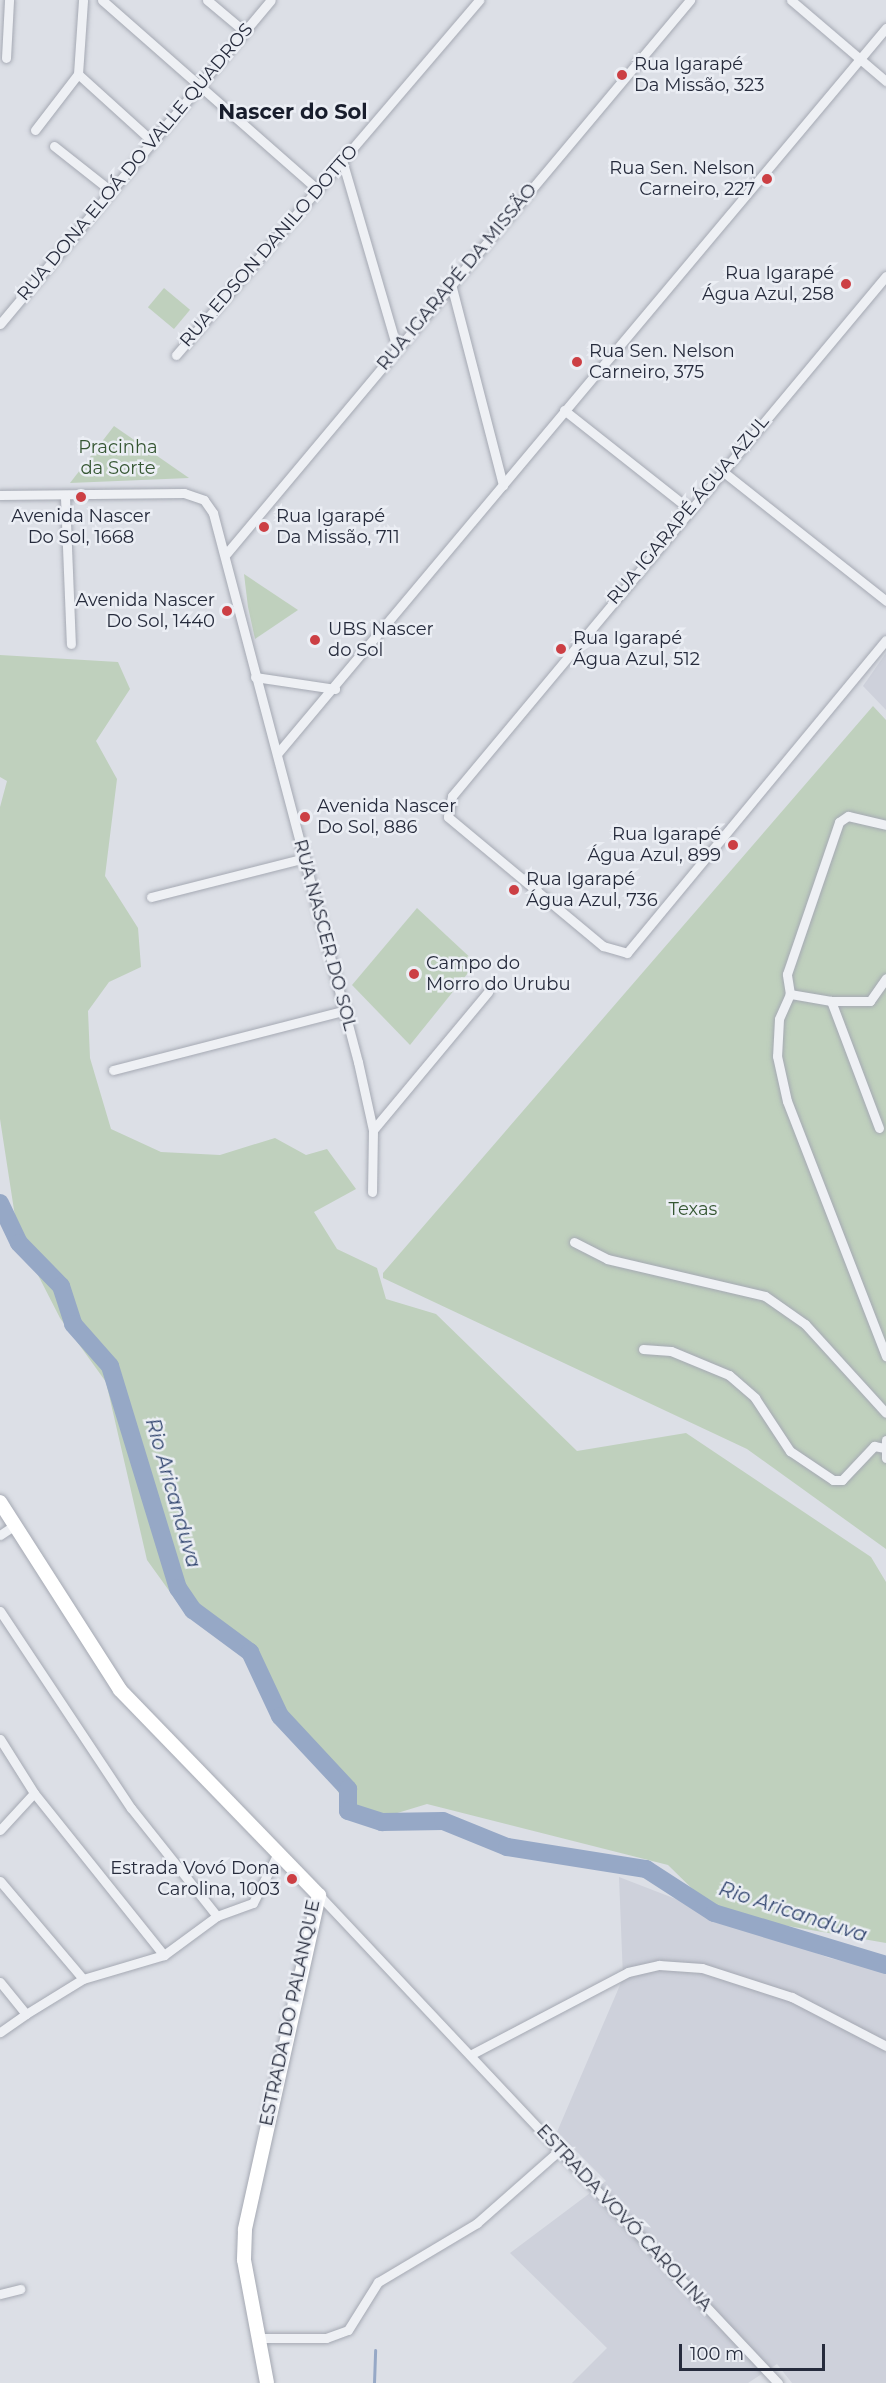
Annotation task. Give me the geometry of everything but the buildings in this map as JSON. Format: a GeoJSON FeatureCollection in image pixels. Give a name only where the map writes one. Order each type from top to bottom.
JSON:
{"type":"FeatureCollection","features":[{"type":"Feature","properties":{"kind":"street"},"geometry":{"type":"LineString","coordinates":[[6,58],[9,0]]}},
{"type":"Feature","properties":{"kind":"street"},"geometry":{"type":"LineString","coordinates":[[35,130],[78,74],[83,0]]}},
{"type":"Feature","properties":{"kind":"street"},"geometry":{"type":"LineString","coordinates":[[102,0],[317,189]]}},
{"type":"Feature","properties":{"kind":"street"},"geometry":{"type":"LineString","coordinates":[[207,0],[244,31]]}},
{"type":"Feature","properties":{"kind":"street","name":"RUA DONA ELOÁ DO VALLE QUADROS"},"geometry":{"type":"LineString","coordinates":[[0,324],[271,0]]}},
{"type":"Feature","properties":{"kind":"street","name":"RUA EDSON DANILO DOTTO"},"geometry":{"type":"LineString","coordinates":[[176,355],[480,0]]}},
{"type":"Feature","properties":{"kind":"street","name":"RUA IGARAPÉ DA MISSÃO"},"geometry":{"type":"LineString","coordinates":[[225,554],[690,0]]}},
{"type":"Feature","properties":{"kind":"street"},"geometry":{"type":"LineString","coordinates":[[791,0],[886,81]]}},
{"type":"Feature","properties":{"kind":"street"},"geometry":{"type":"LineString","coordinates":[[277,754],[334,689],[886,28]]}},
{"type":"Feature","properties":{"kind":"street"},"geometry":{"type":"LineString","coordinates":[[78,74],[152,141]]}},
{"type":"Feature","properties":{"kind":"street"},"geometry":{"type":"LineString","coordinates":[[54,146],[111,191]]}},
{"type":"Feature","properties":{"kind":"street"},"geometry":{"type":"LineString","coordinates":[[342,160],[397,348]]}},
{"type":"Feature","properties":{"kind":"street","name":"RUA IGARAPÉ ÁGUA AZUL"},"geometry":{"type":"LineString","coordinates":[[886,276],[688,508],[452,796],[447,810],[451,822],[611,952],[631,950],[886,640]]}},
{"type":"Feature","properties":{"kind":"street"},"geometry":{"type":"LineString","coordinates":[[450,284],[503,485]]}},
{"type":"Feature","properties":{"kind":"street"},"geometry":{"type":"LineString","coordinates":[[564,411],[688,508]]}},
{"type":"Feature","properties":{"kind":"street"},"geometry":{"type":"LineString","coordinates":[[721,470],[886,601]]}},
{"type":"Feature","properties":{"kind":"street","name":"RUA NASCER DO SOL"},"geometry":{"type":"LineString","coordinates":[[0,495],[199,497],[213,513],[255,677],[346,1010],[374,1130],[372,1192]]}},
{"type":"Feature","properties":{"kind":"street"},"geometry":{"type":"LineString","coordinates":[[65,497],[71,644]]}},
{"type":"Feature","properties":{"kind":"street"},"geometry":{"type":"LineString","coordinates":[[255,677],[334,689]]}},
{"type":"Feature","properties":{"kind":"street"},"geometry":{"type":"LineString","coordinates":[[886,825],[848,816],[839,822],[787,974],[790,994],[779,1019],[777,1056],[787,1101],[886,1356]]}},
{"type":"Feature","properties":{"kind":"street"},"geometry":{"type":"LineString","coordinates":[[151,897],[305,858]]}},
{"type":"Feature","properties":{"kind":"street"},"geometry":{"type":"LineString","coordinates":[[790,994],[831,1000],[870,1000],[886,978]]}},
{"type":"Feature","properties":{"kind":"street"},"geometry":{"type":"LineString","coordinates":[[374,1130],[488,992]]}},
{"type":"Feature","properties":{"kind":"street"},"geometry":{"type":"LineString","coordinates":[[831,1000],[879,1128]]}},
{"type":"Feature","properties":{"kind":"street"},"geometry":{"type":"LineString","coordinates":[[113,1070],[346,1010]]}},
{"type":"Feature","properties":{"kind":"street"},"geometry":{"type":"LineString","coordinates":[[574,1242],[607,1259],[765,1296],[805,1324],[886,1413]]}},
{"type":"Feature","properties":{"kind":"street"},"geometry":{"type":"LineString","coordinates":[[643,1349],[671,1351],[729,1375],[755,1398],[790,1451],[833,1480],[842,1480],[874,1446],[885,1449]]}},
{"type":"Feature","properties":{"kind":"street","name":"ESTRADA DO PALANQUE"},"geometry":{"type":"LineString","coordinates":[[0,1502],[113,1682],[319,1895],[245,2230],[244,2260],[263,2338],[267,2383]]}},
{"type":"Feature","properties":{"kind":"street"},"geometry":{"type":"LineString","coordinates":[[0,1535],[15,1525]]}},
{"type":"Feature","properties":{"kind":"street"},"geometry":{"type":"LineString","coordinates":[[0,1611],[131,1808],[217,1916]]}},
{"type":"Feature","properties":{"kind":"street"},"geometry":{"type":"LineString","coordinates":[[0,1739],[34,1793],[164,1955]]}},
{"type":"Feature","properties":{"kind":"street"},"geometry":{"type":"LineString","coordinates":[[0,1830],[34,1793]]}},
{"type":"Feature","properties":{"kind":"street"},"geometry":{"type":"LineString","coordinates":[[0,2032],[82,1980],[164,1955],[217,1916],[253,1903],[278,1852]]}},
{"type":"Feature","properties":{"kind":"street"},"geometry":{"type":"LineString","coordinates":[[0,1881],[82,1980]]}},
{"type":"Feature","properties":{"kind":"street","name":"ESTRADA VOVÓ CAROLINA"},"geometry":{"type":"LineString","coordinates":[[319,1895],[561,2149],[778,2383]]}},
{"type":"Feature","properties":{"kind":"street"},"geometry":{"type":"LineString","coordinates":[[470,2055],[628,1972],[659,1965],[702,1968],[792,1997],[886,2046]]}},
{"type":"Feature","properties":{"kind":"street"},"geometry":{"type":"LineString","coordinates":[[0,1982],[26,2014]]}},
{"type":"Feature","properties":{"kind":"street"},"geometry":{"type":"LineString","coordinates":[[263,2338],[326,2338],[348,2330],[378,2283],[477,2223],[561,2149]]}},
{"type":"Feature","properties":{"kind":"street"},"geometry":{"type":"LineString","coordinates":[[0,2294],[20,2289]]}},
{"type":"Feature","properties":{"kind":"shaded area"},"geometry":{"type":"Polygon","coordinates":[[[886,653],[886,710],[863,686],[886,653]]]}},
{"type":"Feature","properties":{"kind":"shaded area"},"geometry":{"type":"Polygon","coordinates":[[[619,1877],[829,1958],[886,1971],[886,2383],[792,2383],[777,2364],[748,2383],[572,2383],[607,2348],[510,2253],[606,2181],[557,2132],[623,1978],[619,1877]]]}},
{"type":"Feature","properties":{"kind":"green space"},"geometry":{"type":"Polygon","coordinates":[[[164,288],[190,310],[174,329],[148,307],[164,288]]]}},
{"type":"Feature","properties":{"kind":"green space","name":"Pracinha da Sorte"},"geometry":{"type":"Polygon","coordinates":[[[114,426],[189,478],[70,483],[114,426]]]}},
{"type":"Feature","properties":{"kind":"green space"},"geometry":{"type":"Polygon","coordinates":[[[244,574],[298,610],[255,639],[248,607],[244,574]]]}},
{"type":"Feature","properties":{"kind":"green space"},"geometry":{"type":"Polygon","coordinates":[[[0,655],[118,662],[130,689],[96,741],[117,779],[105,876],[138,928],[141,967],[109,982],[88,1011],[90,1058],[111,1129],[161,1152],[220,1155],[275,1138],[306,1155],[327,1149],[356,1189],[314,1212],[337,1249],[377,1268],[386,1299],[436,1314],[577,1451],[686,1433],[871,1557],[886,1582],[886,1943],[718,1914],[668,1865],[427,1804],[371,1821],[348,1811],[320,1756],[283,1731],[240,1647],[188,1617],[147,1560],[106,1382],[60,1318],[18,1236],[0,1119],[0,807],[7,781],[0,777],[0,655]]]}},
{"type":"Feature","properties":{"kind":"green space","name":"Texas"},"geometry":{"type":"Polygon","coordinates":[[[873,706],[886,720],[886,1549],[747,1449],[383,1278],[383,1273],[873,706]]]}},
{"type":"Feature","properties":{"kind":"green space","name":"Campo do Morro do Urubu"},"geometry":{"type":"Polygon","coordinates":[[[417,908],[476,963],[410,1045],[352,985],[417,908]]]}},
{"type":"Feature","properties":{"kind":"waterway","name":"Rio Aricanduva"},"geometry":{"type":"LineString","coordinates":[[0,1203],[19,1243],[61,1286],[73,1324],[110,1366],[178,1588],[193,1610],[250,1652],[280,1716],[348,1789],[348,1811],[382,1822],[443,1821],[507,1847],[646,1869],[714,1913],[886,1965]]}},
{"type":"Feature","properties":{"kind":"waterway"},"geometry":{"type":"LineString","coordinates":[[374,2383],[375,2350]]}},
{"type":"Feature","properties":{"kind":"place","name":"Rua Igarapé Da Missão, 323"},"geometry":{"type":"Point","coordinates":[622,75]}},
{"type":"Feature","properties":{"kind":"place","name":"Rua Sen. Nelson Carneiro, 227"},"geometry":{"type":"Point","coordinates":[767,179]}},
{"type":"Feature","properties":{"kind":"place","name":"Rua Igarapé Água Azul, 258"},"geometry":{"type":"Point","coordinates":[846,284]}},
{"type":"Feature","properties":{"kind":"place","name":"Rua Sen. Nelson Carneiro, 375"},"geometry":{"type":"Point","coordinates":[577,362]}},
{"type":"Feature","properties":{"kind":"place","name":"Avenida Nascer Do Sol, 1668"},"geometry":{"type":"Point","coordinates":[81,497]}},
{"type":"Feature","properties":{"kind":"place","name":"Rua Igarapé Da Missão, 711"},"geometry":{"type":"Point","coordinates":[264,527]}},
{"type":"Feature","properties":{"kind":"place","name":"Avenida Nascer Do Sol, 1440"},"geometry":{"type":"Point","coordinates":[227,611]}},
{"type":"Feature","properties":{"kind":"place","name":"UBS Nascer do Sol"},"geometry":{"type":"Point","coordinates":[315,640]}},
{"type":"Feature","properties":{"kind":"place","name":"Rua Igarapé Água Azul, 512"},"geometry":{"type":"Point","coordinates":[561,649]}},
{"type":"Feature","properties":{"kind":"place","name":"Avenida Nascer Do Sol, 886"},"geometry":{"type":"Point","coordinates":[305,817]}},
{"type":"Feature","properties":{"kind":"place","name":"Rua Igarapé Água Azul, 899"},"geometry":{"type":"Point","coordinates":[733,845]}},
{"type":"Feature","properties":{"kind":"place","name":"Rua Igarapé Água Azul, 736"},"geometry":{"type":"Point","coordinates":[514,890]}},
{"type":"Feature","properties":{"kind":"place","name":"Campo do Morro do Urubu"},"geometry":{"type":"Point","coordinates":[414,974]}},
{"type":"Feature","properties":{"kind":"place","name":"Estrada Vovó Dona Carolina, 1003"},"geometry":{"type":"Point","coordinates":[292,1879]}},
{"type":"Feature","properties":{"kind":"district","name":"Nascer do Sol"},"geometry":{"type":"Point","coordinates":[293,112]}}]}
